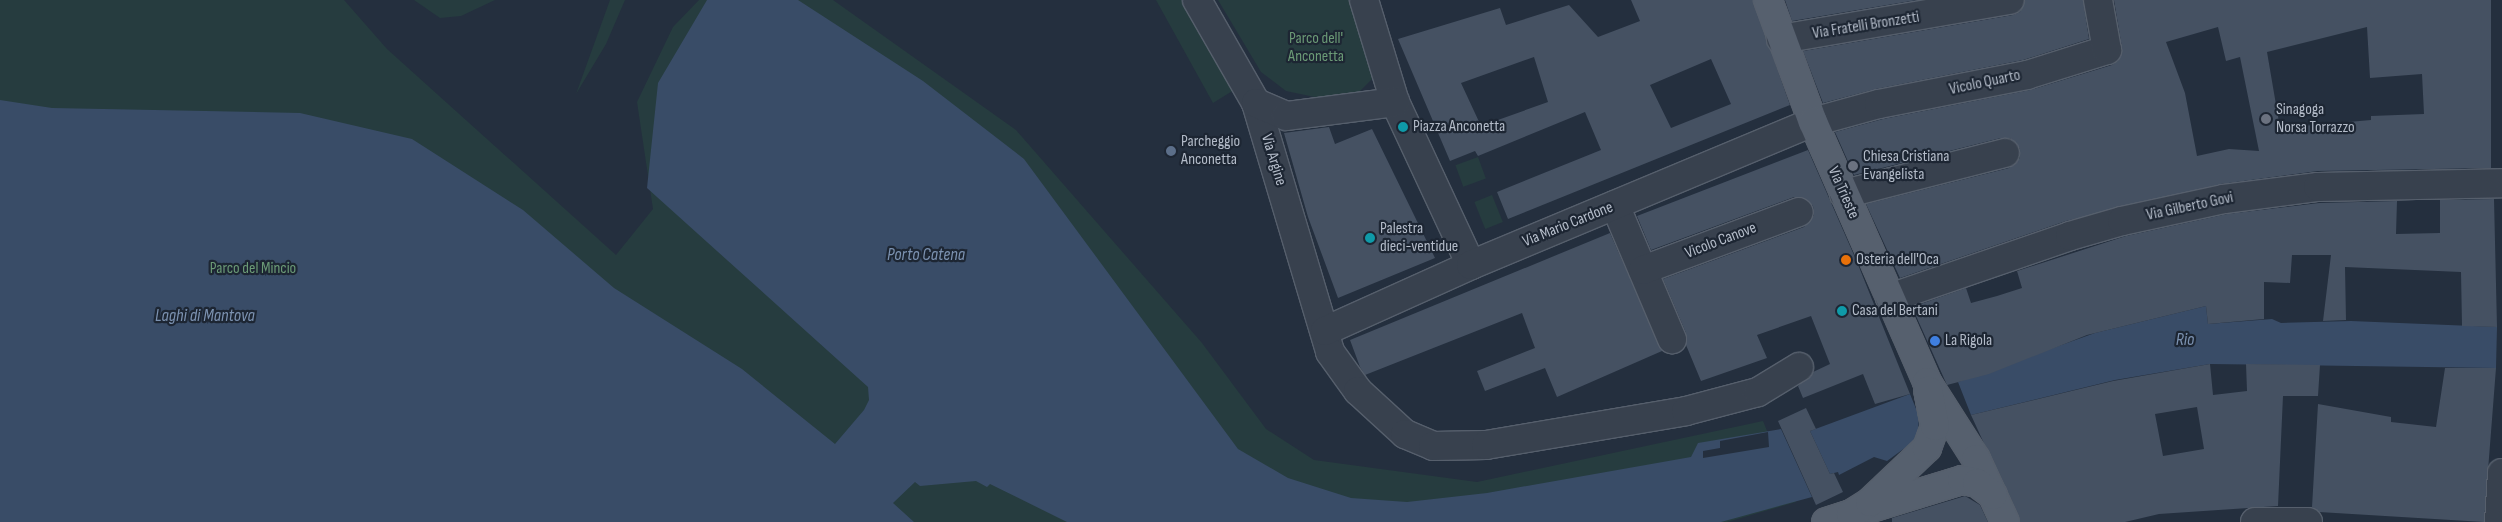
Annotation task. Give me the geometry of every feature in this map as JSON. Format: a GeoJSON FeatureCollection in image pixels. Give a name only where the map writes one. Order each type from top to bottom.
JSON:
{"type":"FeatureCollection","features":[{"type":"Feature","properties":{"kind":"main road","name":"Via Trieste"},"geometry":{"type":"LineString","coordinates":[[1768,0],[1813,122],[1927,382],[1956,424],[2005,522]]}},
{"type":"Feature","properties":{"kind":"main road","name":"Via Trieste"},"geometry":{"type":"LineString","coordinates":[[1851,514],[1885,490],[1927,448],[1935,426],[1927,382]]}},
{"type":"Feature","properties":{"kind":"main road"},"geometry":{"type":"LineString","coordinates":[[1826,522],[1962,480],[1977,483],[1993,495]]}},
{"type":"Feature","properties":{"kind":"street","name":"Via Argine"},"geometry":{"type":"LineString","coordinates":[[1197,0],[1256,103],[1330,352],[1358,391],[1405,434],[1434,446],[1486,446],[1686,411],[1758,392],[1798,367]]}},
{"type":"Feature","properties":{"kind":"street"},"geometry":{"type":"LineString","coordinates":[[1364,0],[1396,102],[1471,265]]}},
{"type":"Feature","properties":{"kind":"street","name":"Via Fratelli Bronzetti"},"geometry":{"type":"LineString","coordinates":[[1781,39],[2010,0]]}},
{"type":"Feature","properties":{"kind":"street","name":"Vicolo Quarto"},"geometry":{"type":"LineString","coordinates":[[1813,122],[1879,104],[2026,75],[2107,50],[2098,0]]}},
{"type":"Feature","properties":{"kind":"street"},"geometry":{"type":"LineString","coordinates":[[1256,103],[1286,116],[1396,102]]}},
{"type":"Feature","properties":{"kind":"street","name":"Via Mario Cardone"},"geometry":{"type":"LineString","coordinates":[[1325,331],[1471,265],[1813,122]]}},
{"type":"Feature","properties":{"kind":"street"},"geometry":{"type":"LineString","coordinates":[[1844,194],[2005,153]]}},
{"type":"Feature","properties":{"kind":"street","name":"Via Gilberto Govi"},"geometry":{"type":"LineString","coordinates":[[1890,298],[2070,236],[2224,199],[2318,187],[2502,183]]}},
{"type":"Feature","properties":{"kind":"street"},"geometry":{"type":"LineString","coordinates":[[1615,206],[1672,340]]}},
{"type":"Feature","properties":{"kind":"street","name":"Vicolo Canove"},"geometry":{"type":"LineString","coordinates":[[1643,270],[1799,212]]}},
{"type":"Feature","properties":{"kind":"street"},"geometry":{"type":"LineString","coordinates":[[2499,522],[2502,473]]}},
{"type":"Feature","properties":{"kind":"street"},"geometry":{"type":"LineString","coordinates":[[2255,522],[2293,521]]}},
{"type":"Feature","properties":{"kind":"green space","name":"Parco del Mincio"},"geometry":{"type":"Polygon","coordinates":[[[0,0],[344,0],[387,49],[616,255],[653,209],[637,102],[673,27],[699,0],[833,0],[1016,130],[1202,343],[1266,429],[1314,460],[1477,482],[1763,421],[1796,502],[1727,522],[0,522],[0,0]]]}},
{"type":"Feature","properties":{"kind":"green space"},"geometry":{"type":"Polygon","coordinates":[[[414,0],[495,0],[461,16],[440,18],[414,0]]]}},
{"type":"Feature","properties":{"kind":"green space"},"geometry":{"type":"Polygon","coordinates":[[[610,0],[625,0],[606,44],[576,94],[610,0]]]}},
{"type":"Feature","properties":{"kind":"green space"},"geometry":{"type":"Polygon","coordinates":[[[1156,0],[1183,0],[1234,90],[1213,103],[1156,0]]]}},
{"type":"Feature","properties":{"kind":"green space","name":"Parco dell' Anconetta"},"geometry":{"type":"Polygon","coordinates":[[[1218,0],[1349,0],[1369,56],[1372,79],[1355,96],[1324,99],[1286,91],[1261,72],[1218,0]]]}},
{"type":"Feature","properties":{"kind":"green space"},"geometry":{"type":"Polygon","coordinates":[[[1478,157],[1486,179],[1463,187],[1455,165],[1478,157]]]}},
{"type":"Feature","properties":{"kind":"green space"},"geometry":{"type":"Polygon","coordinates":[[[1492,195],[1503,222],[1485,229],[1474,202],[1492,195]]]}},
{"type":"Feature","properties":{"kind":"water","name":"Parco del Mincio"},"geometry":{"type":"Polygon","coordinates":[[[707,0],[798,0],[923,81],[1024,159],[1238,449],[1288,478],[1351,498],[1407,502],[1487,493],[1691,457],[1698,443],[1781,429],[1812,497],[1721,522],[1067,522],[990,484],[987,487],[976,481],[920,486],[915,482],[893,503],[914,522],[0,522],[0,100],[52,108],[300,113],[412,139],[523,210],[614,288],[742,369],[835,444],[864,410],[869,400],[868,387],[647,188],[658,83],[707,0]]]}},
{"type":"Feature","properties":{"kind":"water","name":"Rio"},"geometry":{"type":"Polygon","coordinates":[[[2206,306],[2208,324],[2272,319],[2281,323],[2351,321],[2497,327],[2496,368],[2210,364],[2115,380],[1971,415],[1958,382],[2095,333],[2206,306]]]}},
{"type":"Feature","properties":{"kind":"water"},"geometry":{"type":"Polygon","coordinates":[[[1910,394],[1919,416],[1918,433],[1913,442],[1887,461],[1874,457],[1839,475],[1838,472],[1830,474],[1810,431],[1910,394]]]}},
{"type":"Feature","properties":{"kind":"pier"},"geometry":{"type":"Polygon","coordinates":[[[1768,432],[1769,447],[1703,458],[1703,451],[1720,448],[1720,441],[1768,432]]]}},
{"type":"Feature","properties":{"kind":"building"},"geometry":{"type":"Polygon","coordinates":[[[1631,0],[1753,0],[1790,105],[1508,219],[1497,192],[1601,150],[1585,112],[1478,156],[1475,151],[1450,161],[1398,39],[1500,8],[1506,25],[1569,5],[1598,37],[1640,21],[1631,0]],[[1534,57],[1461,83],[1481,126],[1548,102],[1534,57]],[[1711,59],[1650,85],[1671,128],[1731,104],[1711,59]]]}},
{"type":"Feature","properties":{"kind":"building"},"geometry":{"type":"Polygon","coordinates":[[[1785,0],[1917,0],[1792,21],[1785,0]]]}},
{"type":"Feature","properties":{"kind":"building"},"geometry":{"type":"Polygon","coordinates":[[[2025,0],[2083,0],[2089,39],[2023,60],[1876,89],[1823,103],[1803,51],[2013,15],[2020,12],[2025,0]]]}},
{"type":"Feature","properties":{"kind":"building"},"geometry":{"type":"Polygon","coordinates":[[[2114,0],[2491,0],[2491,168],[2318,171],[2221,184],[2066,221],[1900,278],[1866,204],[2009,168],[2020,158],[2020,149],[2010,138],[2001,138],[1854,175],[1835,132],[1883,119],[2030,90],[2112,65],[2118,61],[2122,48],[2114,0]],[[2218,27],[2166,42],[2185,93],[2197,156],[2229,149],[2259,151],[2240,57],[2226,61],[2218,27]],[[2367,27],[2267,52],[2280,128],[2371,120],[2371,116],[2424,114],[2422,74],[2370,78],[2367,27]]]}},
{"type":"Feature","properties":{"kind":"building"},"geometry":{"type":"Polygon","coordinates":[[[1329,127],[1335,144],[1372,129],[1435,258],[1338,298],[1308,217],[1284,133],[1329,127]]]}},
{"type":"Feature","properties":{"kind":"building"},"geometry":{"type":"Polygon","coordinates":[[[1808,150],[1857,262],[1910,394],[1875,404],[1863,374],[1803,398],[1798,386],[1813,372],[1830,364],[1811,316],[1757,335],[1767,358],[1701,381],[1686,345],[1686,333],[1663,279],[1804,227],[1814,215],[1813,206],[1802,197],[1794,197],[1651,250],[1637,216],[1808,150]]]}},
{"type":"Feature","properties":{"kind":"building"},"geometry":{"type":"Polygon","coordinates":[[[2494,199],[2497,327],[2462,326],[2461,272],[2345,267],[2346,320],[2323,321],[2331,255],[2292,255],[2290,283],[2264,282],[2264,319],[2208,324],[2206,306],[2087,335],[1989,374],[1947,385],[1912,307],[1966,288],[1971,303],[1997,296],[2022,288],[2017,271],[2126,236],[2227,214],[2319,203],[2397,201],[2396,234],[2440,233],[2440,200],[2494,199]]]}},
{"type":"Feature","properties":{"kind":"building"},"geometry":{"type":"Polygon","coordinates":[[[1610,233],[1662,351],[1557,397],[1545,368],[1485,391],[1477,371],[1535,348],[1522,313],[1365,375],[1360,367],[1350,340],[1610,233]]]}},
{"type":"Feature","properties":{"kind":"building"},"geometry":{"type":"Polygon","coordinates":[[[2210,364],[2213,395],[2247,391],[2246,364],[2320,365],[2318,396],[2283,396],[2278,506],[2159,514],[2125,522],[2020,522],[1971,415],[2113,381],[2210,364]],[[2197,407],[2155,414],[2163,456],[2204,449],[2197,407]]]}},
{"type":"Feature","properties":{"kind":"building"},"geometry":{"type":"Polygon","coordinates":[[[2445,368],[2496,368],[2484,522],[2319,512],[2312,507],[2318,404],[2391,417],[2391,422],[2436,427],[2445,368]]]}},
{"type":"Feature","properties":{"kind":"building"},"geometry":{"type":"Polygon","coordinates":[[[1806,408],[1816,429],[1810,431],[1830,474],[1834,473],[1843,492],[1816,505],[1778,421],[1806,408]]]}},
{"type":"Feature","properties":{"kind":"building"},"geometry":{"type":"Polygon","coordinates":[[[1965,496],[1980,505],[1988,522],[1892,522],[1892,518],[1965,496]]]}},
{"type":"Feature","properties":{"kind":"place","name":"Sinagoga Norsa Torrazzo"},"geometry":{"type":"Point","coordinates":[2266,119]}},
{"type":"Feature","properties":{"kind":"place","name":"Piazza Anconetta"},"geometry":{"type":"Point","coordinates":[1403,127]}},
{"type":"Feature","properties":{"kind":"place","name":"Parcheggio Anconetta"},"geometry":{"type":"Point","coordinates":[1171,151]}},
{"type":"Feature","properties":{"kind":"place","name":"Chiesa Cristiana Evangelista"},"geometry":{"type":"Point","coordinates":[1853,166]}},
{"type":"Feature","properties":{"kind":"place","name":"Palestra dieci-ventidue"},"geometry":{"type":"Point","coordinates":[1370,238]}},
{"type":"Feature","properties":{"kind":"place","name":"Osteria dell'Oca"},"geometry":{"type":"Point","coordinates":[1846,260]}},
{"type":"Feature","properties":{"kind":"place","name":"Casa del Bertani"},"geometry":{"type":"Point","coordinates":[1842,311]}},
{"type":"Feature","properties":{"kind":"place","name":"La Rigola"},"geometry":{"type":"Point","coordinates":[1935,341]}},
{"type":"Feature","properties":{"kind":"water label","name":"Porto Catena"},"geometry":{"type":"Point","coordinates":[926,255]}},
{"type":"Feature","properties":{"kind":"water label","name":"Laghi di Mantova"},"geometry":{"type":"Point","coordinates":[205,316]}}]}
